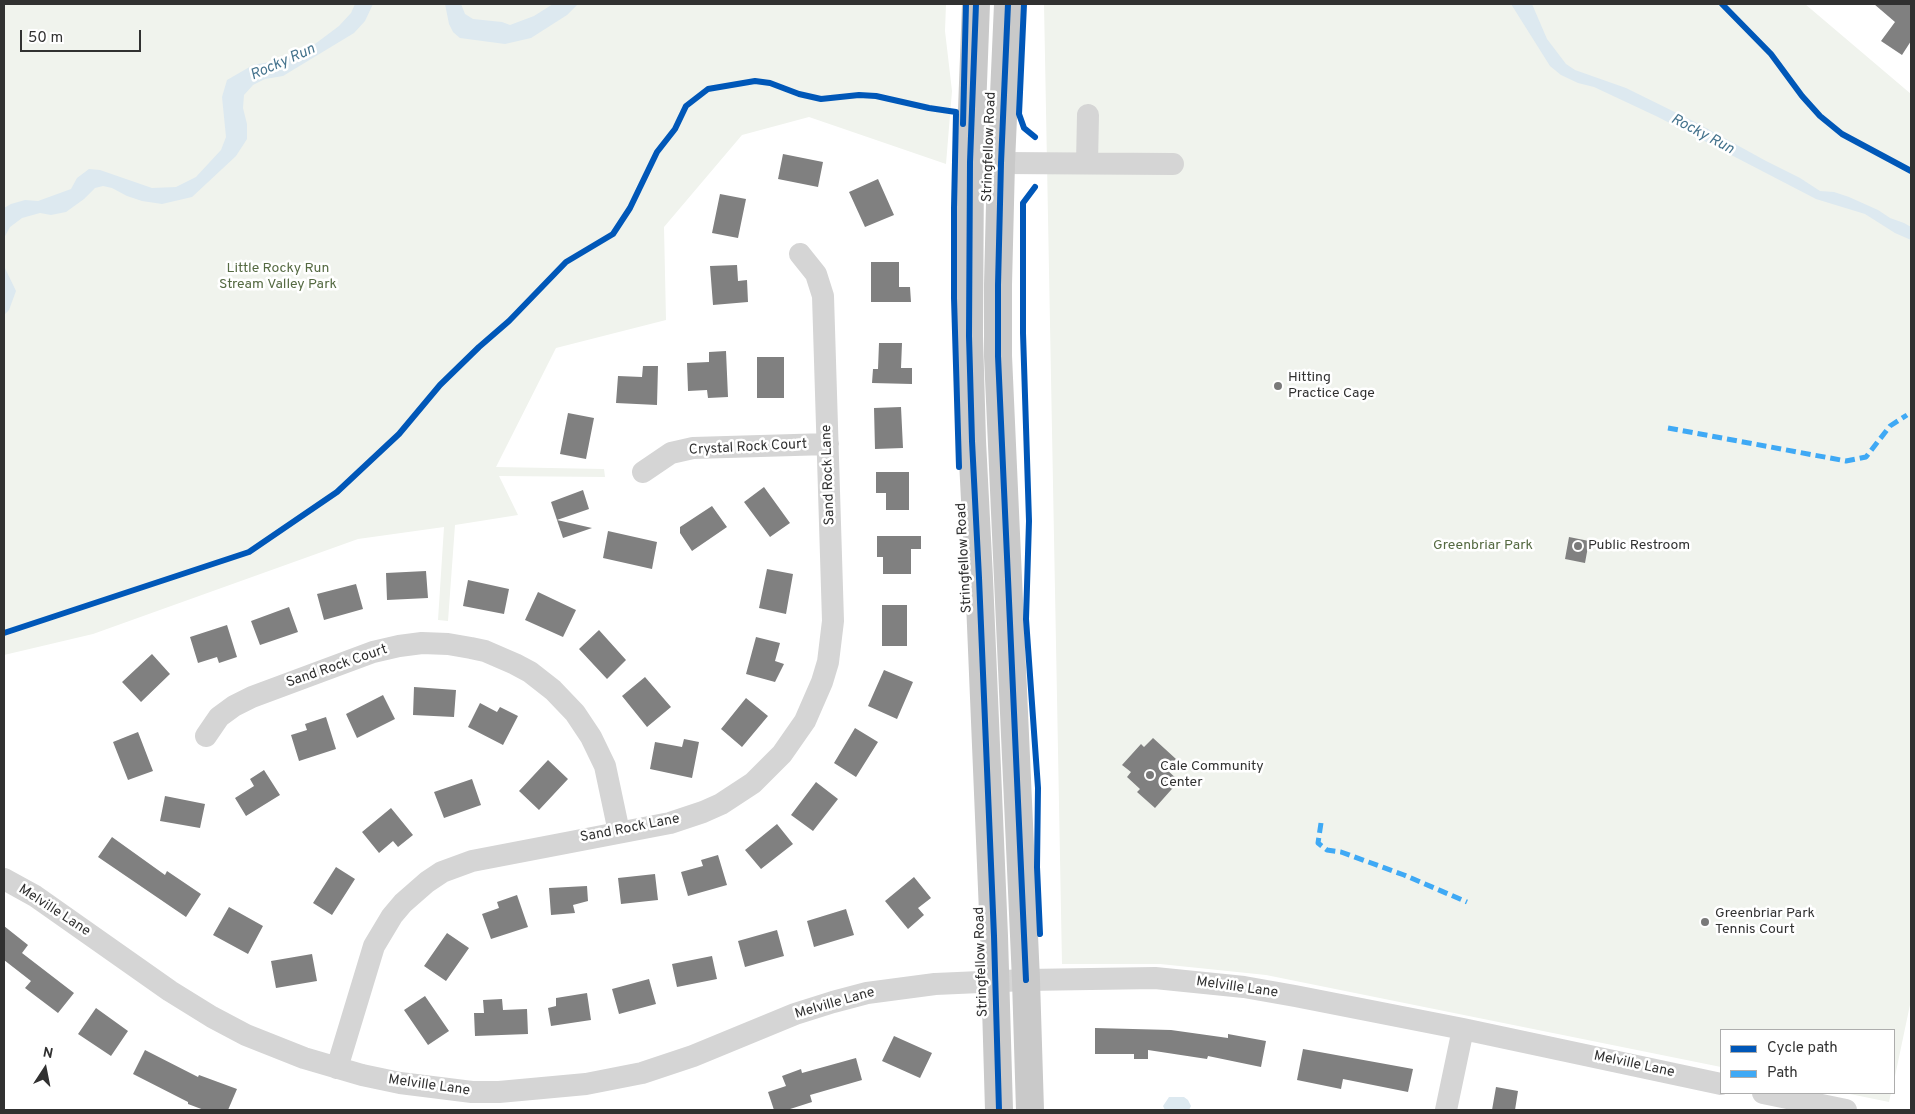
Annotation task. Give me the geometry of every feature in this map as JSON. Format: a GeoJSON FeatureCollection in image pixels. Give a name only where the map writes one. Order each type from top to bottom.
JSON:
{"type":"FeatureCollection","features":[{"type":"Feature","properties":{"kind":"main road","name":"Stringfellow Road"},"geometry":{"type":"LineString","coordinates":[[976,4],[970,171],[969,336],[999,1110]]}},
{"type":"Feature","properties":{"kind":"main road","name":"Stringfellow Road"},"geometry":{"type":"LineString","coordinates":[[1008,4],[1001,163],[998,356],[1026,980],[1030,1110]]}},
{"type":"Feature","properties":{"kind":"street"},"geometry":{"type":"LineString","coordinates":[[1087,163],[1088,115]]}},
{"type":"Feature","properties":{"kind":"street"},"geometry":{"type":"LineString","coordinates":[[1001,163],[1173,164]]}},
{"type":"Feature","properties":{"kind":"street","name":"Sand Rock Lane"},"geometry":{"type":"LineString","coordinates":[[337,1068],[374,946],[392,916],[416,890],[442,872],[472,861],[670,823],[721,804],[736,795],[768,769],[794,738],[805,721],[822,682],[832,633],[823,296],[816,274],[800,254]]}},
{"type":"Feature","properties":{"kind":"street","name":"Crystal Rock Court"},"geometry":{"type":"LineString","coordinates":[[643,472],[671,453],[693,448],[828,444]]}},
{"type":"Feature","properties":{"kind":"street","name":"Sand Rock Court"},"geometry":{"type":"LineString","coordinates":[[206,736],[219,717],[234,706],[252,697],[373,652],[422,643],[448,644],[485,651],[530,672],[553,690],[575,713],[591,737],[604,766],[619,832]]}},
{"type":"Feature","properties":{"kind":"street","name":"Melville Lane"},"geometry":{"type":"LineString","coordinates":[[4,879],[35,896],[170,991],[246,1035],[286,1052],[337,1068],[400,1083],[472,1092],[499,1101],[642,1072],[693,1056],[795,1014],[867,994],[935,984],[1026,980],[1154,978],[1199,982],[1295,996],[1463,1029],[1720,1084]]}},
{"type":"Feature","properties":{"kind":"street"},"geometry":{"type":"LineString","coordinates":[[1446,1110],[1463,1029]]}},
{"type":"Feature","properties":{"kind":"street"},"geometry":{"type":"LineString","coordinates":[[1768,1094],[1846,1110]]}},
{"type":"Feature","properties":{"kind":"green space","name":"Little Rocky Run Stream Valley Park"},"geometry":{"type":"Polygon","coordinates":[[[4,4],[946,4],[945,31],[952,91],[946,164],[809,117],[742,135],[664,227],[666,320],[556,348],[496,467],[604,469],[605,477],[499,476],[518,515],[455,525],[448,621],[438,620],[444,527],[358,539],[93,634],[4,655],[4,4]]]}},
{"type":"Feature","properties":{"kind":"green space","name":"Greenbriar Park"},"geometry":{"type":"Polygon","coordinates":[[[1044,4],[1805,4],[1911,94],[1911,1000],[1895,1076],[1895,1029],[1720,1029],[1720,1067],[1266,975],[1160,964],[1062,964],[1044,4]]]}},
{"type":"Feature","properties":{"kind":"green space"},"geometry":{"type":"Polygon","coordinates":[[[1850,1094],[1891,1094],[1889,1102],[1850,1094]]]}},
{"type":"Feature","properties":{"kind":"water"},"geometry":{"type":"Polygon","coordinates":[[[355,4],[373,4],[365,21],[354,33],[283,76],[265,79],[253,85],[244,95],[243,108],[247,124],[247,139],[236,156],[192,197],[162,204],[142,201],[103,186],[95,188],[66,212],[51,215],[40,213],[22,218],[10,227],[4,238],[4,208],[25,200],[38,201],[71,189],[77,178],[89,169],[100,170],[152,188],[176,187],[196,177],[221,150],[226,137],[222,97],[227,80],[253,65],[274,61],[315,44],[339,26],[351,13],[355,4]]]}},
{"type":"Feature","properties":{"kind":"water"},"geometry":{"type":"Polygon","coordinates":[[[445,4],[461,4],[465,14],[473,19],[502,22],[510,25],[534,16],[553,4],[578,4],[567,15],[531,38],[505,44],[460,38],[453,32],[449,24],[445,4]]]}},
{"type":"Feature","properties":{"kind":"water","name":"Rocky Run"},"geometry":{"type":"Polygon","coordinates":[[[1511,4],[1532,4],[1547,39],[1566,64],[1575,70],[1626,88],[1697,123],[1800,178],[1820,191],[1834,192],[1849,197],[1904,223],[1911,227],[1911,240],[1895,233],[1865,214],[1816,199],[1658,117],[1594,87],[1578,83],[1561,75],[1550,66],[1511,4]]]}},
{"type":"Feature","properties":{"kind":"water"},"geometry":{"type":"Polygon","coordinates":[[[4,266],[16,291],[9,310],[4,315],[4,266]]]}},
{"type":"Feature","properties":{"kind":"water"},"geometry":{"type":"Polygon","coordinates":[[[1169,1097],[1184,1097],[1191,1106],[1189,1110],[1165,1110],[1163,1106],[1169,1097]]]}},
{"type":"Feature","properties":{"kind":"building"},"geometry":{"type":"Polygon","coordinates":[[[1874,4],[1911,4],[1911,41],[1902,55],[1881,41],[1895,22],[1874,4]]]}},
{"type":"Feature","properties":{"kind":"building"},"geometry":{"type":"Polygon","coordinates":[[[783,154],[823,162],[818,187],[778,179],[783,154]]]}},
{"type":"Feature","properties":{"kind":"building"},"geometry":{"type":"Polygon","coordinates":[[[878,179],[894,215],[865,227],[849,192],[878,179]]]}},
{"type":"Feature","properties":{"kind":"building"},"geometry":{"type":"Polygon","coordinates":[[[720,194],[746,199],[738,238],[712,233],[720,194]]]}},
{"type":"Feature","properties":{"kind":"building"},"geometry":{"type":"Polygon","coordinates":[[[871,262],[899,262],[899,287],[910,287],[911,302],[871,302],[871,262]]]}},
{"type":"Feature","properties":{"kind":"building"},"geometry":{"type":"Polygon","coordinates":[[[737,265],[738,281],[747,280],[748,302],[713,305],[710,266],[737,265]]]}},
{"type":"Feature","properties":{"kind":"building"},"geometry":{"type":"Polygon","coordinates":[[[879,343],[902,343],[901,368],[912,368],[912,384],[872,383],[873,369],[878,369],[879,343]]]}},
{"type":"Feature","properties":{"kind":"building"},"geometry":{"type":"Polygon","coordinates":[[[726,351],[728,397],[708,398],[707,390],[688,391],[687,363],[709,362],[709,352],[726,351]]]}},
{"type":"Feature","properties":{"kind":"building"},"geometry":{"type":"Polygon","coordinates":[[[757,357],[784,357],[784,398],[757,398],[757,357]]]}},
{"type":"Feature","properties":{"kind":"building"},"geometry":{"type":"Polygon","coordinates":[[[643,366],[658,366],[657,405],[616,403],[618,376],[642,377],[643,366]]]}},
{"type":"Feature","properties":{"kind":"building"},"geometry":{"type":"Polygon","coordinates":[[[901,407],[903,448],[875,449],[874,408],[901,407]]]}},
{"type":"Feature","properties":{"kind":"building"},"geometry":{"type":"Polygon","coordinates":[[[568,413],[594,418],[586,459],[560,454],[568,413]]]}},
{"type":"Feature","properties":{"kind":"building"},"geometry":{"type":"Polygon","coordinates":[[[876,472],[909,472],[909,510],[886,510],[886,493],[876,493],[876,472]]]}},
{"type":"Feature","properties":{"kind":"building"},"geometry":{"type":"Polygon","coordinates":[[[764,487],[790,523],[770,537],[744,502],[764,487]]]}},
{"type":"Feature","properties":{"kind":"building"},"geometry":{"type":"Polygon","coordinates":[[[583,490],[589,509],[557,520],[551,502],[583,490]]]}},
{"type":"Feature","properties":{"kind":"building"},"geometry":{"type":"Polygon","coordinates":[[[712,506],[727,527],[692,551],[680,533],[680,527],[712,506]]]}},
{"type":"Feature","properties":{"kind":"building"},"geometry":{"type":"Polygon","coordinates":[[[557,520],[592,528],[563,538],[557,520]]]}},
{"type":"Feature","properties":{"kind":"building"},"geometry":{"type":"Polygon","coordinates":[[[608,531],[657,542],[652,569],[603,558],[608,531]]]}},
{"type":"Feature","properties":{"kind":"building"},"geometry":{"type":"Polygon","coordinates":[[[877,536],[921,536],[921,549],[911,549],[911,574],[883,574],[883,557],[877,557],[877,536]]]}},
{"type":"Feature","properties":{"kind":"building","name":"Public Restroom"},"geometry":{"type":"Polygon","coordinates":[[[1569,537],[1589,541],[1585,563],[1565,559],[1569,537]]]}},
{"type":"Feature","properties":{"kind":"building"},"geometry":{"type":"Polygon","coordinates":[[[767,569],[793,574],[786,614],[759,608],[767,569]]]}},
{"type":"Feature","properties":{"kind":"building"},"geometry":{"type":"Polygon","coordinates":[[[426,571],[428,598],[387,600],[386,573],[426,571]]]}},
{"type":"Feature","properties":{"kind":"building"},"geometry":{"type":"Polygon","coordinates":[[[468,580],[509,589],[504,614],[463,606],[468,580]]]}},
{"type":"Feature","properties":{"kind":"building"},"geometry":{"type":"Polygon","coordinates":[[[356,584],[363,609],[324,620],[317,594],[356,584]]]}},
{"type":"Feature","properties":{"kind":"building"},"geometry":{"type":"Polygon","coordinates":[[[538,592],[576,610],[563,637],[525,620],[538,592]]]}},
{"type":"Feature","properties":{"kind":"building"},"geometry":{"type":"Polygon","coordinates":[[[882,605],[907,605],[907,646],[882,646],[882,605]]]}},
{"type":"Feature","properties":{"kind":"building"},"geometry":{"type":"Polygon","coordinates":[[[289,607],[298,632],[260,645],[251,621],[289,607]]]}},
{"type":"Feature","properties":{"kind":"building"},"geometry":{"type":"Polygon","coordinates":[[[227,625],[237,657],[219,663],[217,657],[198,663],[190,637],[227,625]]]}},
{"type":"Feature","properties":{"kind":"building"},"geometry":{"type":"Polygon","coordinates":[[[599,630],[626,660],[607,679],[579,649],[599,630]]]}},
{"type":"Feature","properties":{"kind":"building"},"geometry":{"type":"Polygon","coordinates":[[[756,637],[780,643],[775,661],[784,664],[775,682],[746,674],[756,637]]]}},
{"type":"Feature","properties":{"kind":"building"},"geometry":{"type":"Polygon","coordinates":[[[152,654],[170,674],[141,702],[122,682],[152,654]]]}},
{"type":"Feature","properties":{"kind":"building"},"geometry":{"type":"Polygon","coordinates":[[[884,670],[913,682],[897,719],[868,706],[884,670]]]}},
{"type":"Feature","properties":{"kind":"building"},"geometry":{"type":"Polygon","coordinates":[[[645,677],[671,707],[647,727],[622,696],[645,677]]]}},
{"type":"Feature","properties":{"kind":"building"},"geometry":{"type":"Polygon","coordinates":[[[414,687],[456,690],[454,717],[413,715],[414,687]]]}},
{"type":"Feature","properties":{"kind":"building"},"geometry":{"type":"Polygon","coordinates":[[[383,695],[395,719],[357,738],[346,714],[383,695]]]}},
{"type":"Feature","properties":{"kind":"building"},"geometry":{"type":"Polygon","coordinates":[[[746,698],[768,716],[742,747],[721,729],[746,698]]]}},
{"type":"Feature","properties":{"kind":"building"},"geometry":{"type":"Polygon","coordinates":[[[480,703],[497,712],[500,707],[518,716],[503,745],[468,727],[480,703]]]}},
{"type":"Feature","properties":{"kind":"building"},"geometry":{"type":"Polygon","coordinates":[[[326,717],[336,749],[299,761],[291,735],[307,730],[305,724],[326,717]]]}},
{"type":"Feature","properties":{"kind":"building"},"geometry":{"type":"Polygon","coordinates":[[[855,728],[878,742],[856,777],[834,763],[855,728]]]}},
{"type":"Feature","properties":{"kind":"building"},"geometry":{"type":"Polygon","coordinates":[[[138,732],[153,771],[128,780],[113,742],[138,732]]]}},
{"type":"Feature","properties":{"kind":"building","name":"Cale Community Center"},"geometry":{"type":"Polygon","coordinates":[[[1153,738],[1176,759],[1166,769],[1179,781],[1155,808],[1137,792],[1140,789],[1127,777],[1131,772],[1122,765],[1141,744],[1144,747],[1153,738]]]}},
{"type":"Feature","properties":{"kind":"building"},"geometry":{"type":"Polygon","coordinates":[[[684,739],[699,742],[692,778],[650,769],[655,742],[682,747],[684,739]]]}},
{"type":"Feature","properties":{"kind":"building"},"geometry":{"type":"Polygon","coordinates":[[[548,760],[568,779],[539,810],[519,791],[548,760]]]}},
{"type":"Feature","properties":{"kind":"building"},"geometry":{"type":"Polygon","coordinates":[[[264,770],[280,795],[246,816],[235,798],[254,786],[250,779],[264,770]]]}},
{"type":"Feature","properties":{"kind":"building"},"geometry":{"type":"Polygon","coordinates":[[[472,779],[481,805],[444,818],[434,792],[472,779]]]}},
{"type":"Feature","properties":{"kind":"building"},"geometry":{"type":"Polygon","coordinates":[[[816,782],[838,799],[813,831],[791,815],[816,782]]]}},
{"type":"Feature","properties":{"kind":"building"},"geometry":{"type":"Polygon","coordinates":[[[165,796],[205,804],[200,828],[160,821],[165,796]]]}},
{"type":"Feature","properties":{"kind":"building"},"geometry":{"type":"Polygon","coordinates":[[[391,808],[413,835],[398,847],[393,841],[379,853],[362,832],[391,808]]]}},
{"type":"Feature","properties":{"kind":"building"},"geometry":{"type":"Polygon","coordinates":[[[777,824],[793,844],[761,869],[745,850],[777,824]]]}},
{"type":"Feature","properties":{"kind":"building"},"geometry":{"type":"Polygon","coordinates":[[[112,837],[165,875],[167,871],[201,894],[186,917],[98,857],[112,837]]]}},
{"type":"Feature","properties":{"kind":"building"},"geometry":{"type":"Polygon","coordinates":[[[718,855],[727,885],[688,896],[681,872],[703,866],[701,860],[718,855]]]}},
{"type":"Feature","properties":{"kind":"building"},"geometry":{"type":"Polygon","coordinates":[[[336,867],[355,879],[332,915],[313,903],[336,867]]]}},
{"type":"Feature","properties":{"kind":"building"},"geometry":{"type":"Polygon","coordinates":[[[655,874],[658,900],[621,904],[618,878],[655,874]]]}},
{"type":"Feature","properties":{"kind":"building"},"geometry":{"type":"Polygon","coordinates":[[[914,877],[931,898],[918,908],[924,915],[908,929],[885,901],[914,877]]]}},
{"type":"Feature","properties":{"kind":"building"},"geometry":{"type":"Polygon","coordinates":[[[587,886],[588,901],[573,905],[575,913],[551,915],[549,888],[587,886]]]}},
{"type":"Feature","properties":{"kind":"building"},"geometry":{"type":"Polygon","coordinates":[[[517,895],[528,927],[491,939],[482,914],[499,908],[497,902],[517,895]]]}},
{"type":"Feature","properties":{"kind":"building"},"geometry":{"type":"Polygon","coordinates":[[[229,907],[263,926],[248,954],[213,935],[229,907]]]}},
{"type":"Feature","properties":{"kind":"building"},"geometry":{"type":"Polygon","coordinates":[[[846,909],[854,935],[814,947],[807,921],[846,909]]]}},
{"type":"Feature","properties":{"kind":"building"},"geometry":{"type":"Polygon","coordinates":[[[4,926],[28,945],[22,953],[74,993],[58,1013],[25,988],[31,981],[4,960],[4,926]]]}},
{"type":"Feature","properties":{"kind":"building"},"geometry":{"type":"Polygon","coordinates":[[[777,930],[784,956],[745,967],[738,941],[777,930]]]}},
{"type":"Feature","properties":{"kind":"building"},"geometry":{"type":"Polygon","coordinates":[[[447,933],[469,948],[446,981],[424,966],[447,933]]]}},
{"type":"Feature","properties":{"kind":"building"},"geometry":{"type":"Polygon","coordinates":[[[312,954],[317,981],[276,988],[271,961],[312,954]]]}},
{"type":"Feature","properties":{"kind":"building"},"geometry":{"type":"Polygon","coordinates":[[[712,956],[717,979],[677,987],[672,964],[712,956]]]}},
{"type":"Feature","properties":{"kind":"building"},"geometry":{"type":"Polygon","coordinates":[[[649,979],[656,1004],[619,1014],[612,989],[649,979]]]}},
{"type":"Feature","properties":{"kind":"building"},"geometry":{"type":"Polygon","coordinates":[[[587,993],[591,1020],[551,1026],[548,1008],[556,1006],[556,998],[587,993]]]}},
{"type":"Feature","properties":{"kind":"building"},"geometry":{"type":"Polygon","coordinates":[[[425,996],[449,1031],[428,1045],[404,1010],[425,996]]]}},
{"type":"Feature","properties":{"kind":"building"},"geometry":{"type":"Polygon","coordinates":[[[502,999],[503,1010],[527,1009],[528,1034],[475,1036],[474,1013],[484,1013],[483,1000],[502,999]]]}},
{"type":"Feature","properties":{"kind":"building"},"geometry":{"type":"Polygon","coordinates":[[[96,1008],[128,1031],[111,1056],[78,1034],[96,1008]]]}},
{"type":"Feature","properties":{"kind":"building"},"geometry":{"type":"Polygon","coordinates":[[[1095,1028],[1171,1030],[1228,1038],[1228,1034],[1266,1041],[1261,1067],[1208,1056],[1207,1059],[1148,1050],[1148,1059],[1134,1059],[1134,1054],[1095,1054],[1095,1028]]]}},
{"type":"Feature","properties":{"kind":"building"},"geometry":{"type":"Polygon","coordinates":[[[894,1036],[932,1053],[920,1078],[882,1061],[894,1036]]]}},
{"type":"Feature","properties":{"kind":"building"},"geometry":{"type":"Polygon","coordinates":[[[1303,1049],[1413,1069],[1408,1092],[1343,1079],[1341,1089],[1297,1080],[1303,1049]]]}},
{"type":"Feature","properties":{"kind":"building"},"geometry":{"type":"Polygon","coordinates":[[[145,1050],[198,1077],[199,1075],[237,1089],[228,1110],[204,1110],[188,1104],[188,1102],[133,1074],[145,1050]]]}},
{"type":"Feature","properties":{"kind":"building"},"geometry":{"type":"Polygon","coordinates":[[[856,1058],[862,1080],[810,1095],[812,1102],[787,1110],[774,1110],[768,1092],[786,1086],[782,1076],[801,1069],[802,1073],[856,1058]]]}},
{"type":"Feature","properties":{"kind":"building"},"geometry":{"type":"Polygon","coordinates":[[[1496,1087],[1518,1091],[1515,1110],[1492,1110],[1496,1087]]]}},
{"type":"Feature","properties":{"kind":"marked path"},"geometry":{"type":"LineString","coordinates":[[1668,428],[1846,461],[1866,457],[1890,426],[1907,415]]}},
{"type":"Feature","properties":{"kind":"marked path"},"geometry":{"type":"LineString","coordinates":[[1321,823],[1318,843],[1327,850],[1341,852],[1404,875],[1467,902]]}},
{"type":"Feature","properties":{"kind":"cycle path"},"geometry":{"type":"LineString","coordinates":[[963,124],[966,4]]}},
{"type":"Feature","properties":{"kind":"cycle path"},"geometry":{"type":"LineString","coordinates":[[976,4],[970,162],[969,336],[994,936],[999,1110]]}},
{"type":"Feature","properties":{"kind":"cycle path"},"geometry":{"type":"LineString","coordinates":[[1008,4],[1001,163],[998,356],[1026,980]]}},
{"type":"Feature","properties":{"kind":"cycle path"},"geometry":{"type":"LineString","coordinates":[[1024,4],[1019,114],[1024,128],[1035,137]]}},
{"type":"Feature","properties":{"kind":"cycle path"},"geometry":{"type":"LineString","coordinates":[[1722,4],[1771,54],[1802,96],[1820,116],[1842,134],[1911,171]]}},
{"type":"Feature","properties":{"kind":"cycle path"},"geometry":{"type":"LineString","coordinates":[[4,633],[249,552],[337,492],[399,434],[440,385],[509,321],[566,262],[613,234],[630,208],[657,152],[675,129],[686,106],[708,89],[755,81],[770,83],[799,94],[821,99],[859,95],[876,96],[956,112]]}},
{"type":"Feature","properties":{"kind":"cycle path"},"geometry":{"type":"LineString","coordinates":[[956,114],[954,298],[959,467]]}},
{"type":"Feature","properties":{"kind":"cycle path"},"geometry":{"type":"LineString","coordinates":[[1035,187],[1023,203],[1023,333],[1029,521],[1026,619],[1038,788],[1037,867],[1040,934]]}},
{"type":"Feature","properties":{"kind":"place","name":"Hitting Practice Cage"},"geometry":{"type":"Point","coordinates":[1278,386]}},
{"type":"Feature","properties":{"kind":"place","name":"Public Restroom"},"geometry":{"type":"Point","coordinates":[1578,546]}},
{"type":"Feature","properties":{"kind":"place","name":"Cale Community Center"},"geometry":{"type":"Point","coordinates":[1150,775]}},
{"type":"Feature","properties":{"kind":"place","name":"Greenbriar Park Tennis Court"},"geometry":{"type":"Point","coordinates":[1705,922]}}]}
